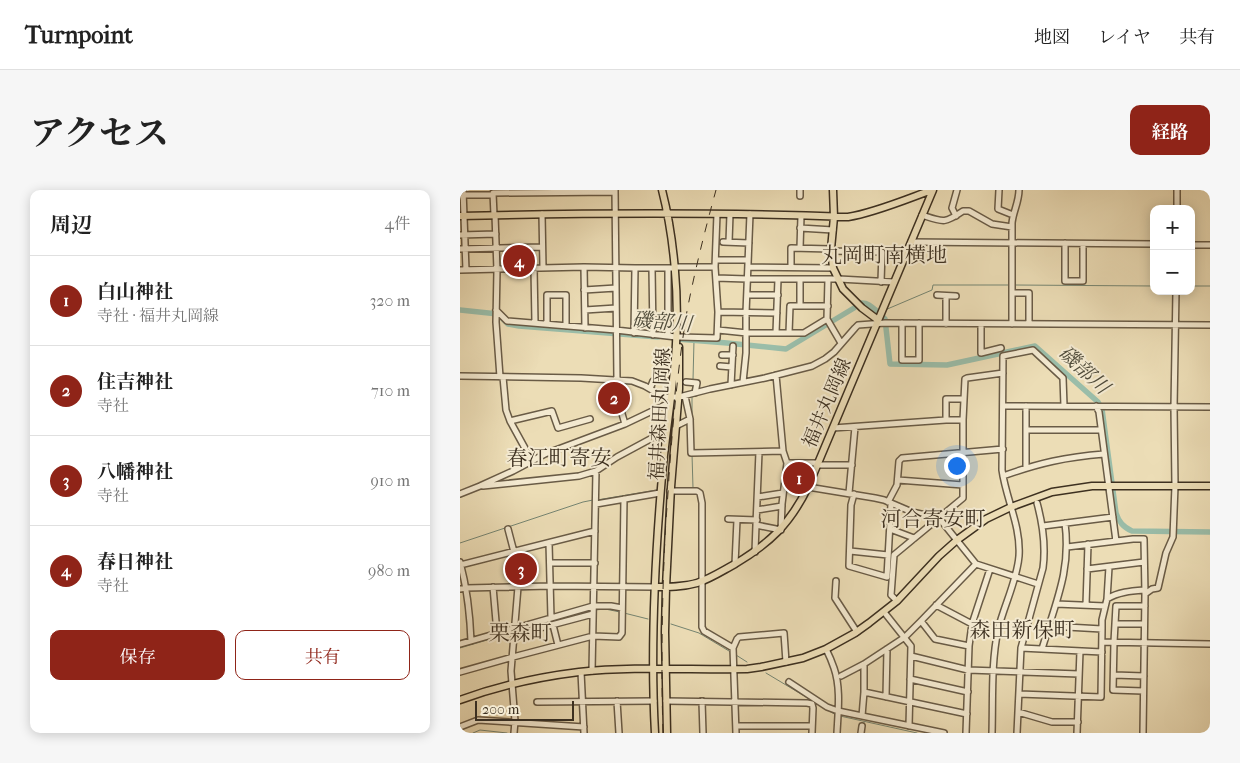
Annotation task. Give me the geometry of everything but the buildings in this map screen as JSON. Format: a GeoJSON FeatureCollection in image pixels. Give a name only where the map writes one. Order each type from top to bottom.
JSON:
{"type":"FeatureCollection","features":[{"type":"Feature","properties":{"kind":"main road","name":"福井森田丸岡線"},"geometry":{"type":"LineString","coordinates":[[662,190],[674,240],[673,268],[682,397],[676,426],[670,491],[666,587]]}},
{"type":"Feature","properties":{"kind":"main road"},"geometry":{"type":"LineString","coordinates":[[833,190],[834,217],[831,250],[834,268],[843,289],[877,322]]}},
{"type":"Feature","properties":{"kind":"main road"},"geometry":{"type":"LineString","coordinates":[[462,216],[750,214],[848,217],[932,190]]}},
{"type":"Feature","properties":{"kind":"main road","name":"福井丸岡線"},"geometry":{"type":"LineString","coordinates":[[654,587],[683,586],[702,581],[720,573],[755,552],[771,539],[781,530],[797,508],[818,464],[932,190]]}},
{"type":"Feature","properties":{"kind":"main road","name":"福井森田丸岡線"},"geometry":{"type":"LineString","coordinates":[[654,587],[660,493],[678,339]]}},
{"type":"Feature","properties":{"kind":"main road"},"geometry":{"type":"LineString","coordinates":[[460,700],[483,691],[511,684],[581,672],[654,669],[734,669],[760,667],[803,658],[826,649],[857,632],[897,601],[938,556],[957,540],[986,519],[1011,507],[1052,492],[1092,486],[1210,486]]}},
{"type":"Feature","properties":{"kind":"main road"},"geometry":{"type":"LineString","coordinates":[[654,587],[655,733]]}},
{"type":"Feature","properties":{"kind":"main road"},"geometry":{"type":"LineString","coordinates":[[666,587],[665,669],[667,733]]}},
{"type":"Feature","properties":{"kind":"street"},"geometry":{"type":"LineString","coordinates":[[956,216],[952,208],[958,190]]}},
{"type":"Feature","properties":{"kind":"street"},"geometry":{"type":"LineString","coordinates":[[999,190],[998,209],[1013,215]]}},
{"type":"Feature","properties":{"kind":"street"},"geometry":{"type":"LineString","coordinates":[[1012,324],[1012,227],[1019,190]]}},
{"type":"Feature","properties":{"kind":"street"},"geometry":{"type":"LineString","coordinates":[[1177,190],[1177,205]]}},
{"type":"Feature","properties":{"kind":"street"},"geometry":{"type":"LineString","coordinates":[[625,424],[618,400],[617,380],[616,330],[616,268],[615,191],[523,191],[462,194],[463,270],[584,267],[616,268],[673,268],[715,267]]}},
{"type":"Feature","properties":{"kind":"street"},"geometry":{"type":"LineString","coordinates":[[492,193],[497,248],[496,322],[501,377],[506,410],[510,421],[532,461]]}},
{"type":"Feature","properties":{"kind":"street"},"geometry":{"type":"LineString","coordinates":[[922,215],[939,221],[947,221],[966,211],[992,224],[1012,227]]}},
{"type":"Feature","properties":{"kind":"street"},"geometry":{"type":"LineString","coordinates":[[542,214],[543,268]]}},
{"type":"Feature","properties":{"kind":"street"},"geometry":{"type":"LineString","coordinates":[[496,310],[507,321],[616,330],[668,336],[678,339],[718,338],[715,267],[716,214]]}},
{"type":"Feature","properties":{"kind":"street"},"geometry":{"type":"LineString","coordinates":[[730,214],[726,242],[749,243]]}},
{"type":"Feature","properties":{"kind":"street"},"geometry":{"type":"LineString","coordinates":[[744,382],[750,214]]}},
{"type":"Feature","properties":{"kind":"street"},"geometry":{"type":"LineString","coordinates":[[800,248],[801,216]]}},
{"type":"Feature","properties":{"kind":"street"},"geometry":{"type":"LineString","coordinates":[[800,228],[832,230]]}},
{"type":"Feature","properties":{"kind":"street"},"geometry":{"type":"LineString","coordinates":[[462,234],[496,234]]}},
{"type":"Feature","properties":{"kind":"street"},"geometry":{"type":"LineString","coordinates":[[911,242],[1150,244]]}},
{"type":"Feature","properties":{"kind":"street"},"geometry":{"type":"LineString","coordinates":[[1065,244],[1065,281],[1083,281],[1083,244]]}},
{"type":"Feature","properties":{"kind":"street"},"geometry":{"type":"LineString","coordinates":[[1195,245],[1210,245]]}},
{"type":"Feature","properties":{"kind":"street"},"geometry":{"type":"LineString","coordinates":[[463,249],[542,248]]}},
{"type":"Feature","properties":{"kind":"street"},"geometry":{"type":"LineString","coordinates":[[785,280],[791,248],[800,248],[882,252],[881,282]]}},
{"type":"Feature","properties":{"kind":"street"},"geometry":{"type":"LineString","coordinates":[[716,260],[748,260]]}},
{"type":"Feature","properties":{"kind":"street"},"geometry":{"type":"LineString","coordinates":[[584,267],[585,328]]}},
{"type":"Feature","properties":{"kind":"street"},"geometry":{"type":"LineString","coordinates":[[748,267],[834,268]]}},
{"type":"Feature","properties":{"kind":"street"},"geometry":{"type":"LineString","coordinates":[[534,268],[535,323]]}},
{"type":"Feature","properties":{"kind":"street"},"geometry":{"type":"LineString","coordinates":[[634,333],[635,268]]}},
{"type":"Feature","properties":{"kind":"street"},"geometry":{"type":"LineString","coordinates":[[652,268],[653,335]]}},
{"type":"Feature","properties":{"kind":"street"},"geometry":{"type":"LineString","coordinates":[[668,336],[673,268]]}},
{"type":"Feature","properties":{"kind":"street"},"geometry":{"type":"LineString","coordinates":[[716,278],[839,279],[894,282]]}},
{"type":"Feature","properties":{"kind":"street"},"geometry":{"type":"LineString","coordinates":[[828,279],[828,321],[841,343]]}},
{"type":"Feature","properties":{"kind":"street"},"geometry":{"type":"LineString","coordinates":[[776,333],[778,280]]}},
{"type":"Feature","properties":{"kind":"street"},"geometry":{"type":"LineString","coordinates":[[800,280],[800,306]]}},
{"type":"Feature","properties":{"kind":"street"},"geometry":{"type":"LineString","coordinates":[[584,290],[616,288]]}},
{"type":"Feature","properties":{"kind":"street"},"geometry":{"type":"LineString","coordinates":[[1012,293],[1028,293],[1028,324]]}},
{"type":"Feature","properties":{"kind":"street"},"geometry":{"type":"LineString","coordinates":[[547,324],[547,295],[566,295],[566,326]]}},
{"type":"Feature","properties":{"kind":"street"},"geometry":{"type":"LineString","coordinates":[[747,295],[778,295]]}},
{"type":"Feature","properties":{"kind":"street"},"geometry":{"type":"LineString","coordinates":[[937,295],[956,296]]}},
{"type":"Feature","properties":{"kind":"street"},"geometry":{"type":"LineString","coordinates":[[1107,599],[1113,595],[1125,592],[1145,592],[1158,588],[1161,582],[1166,553],[1173,537],[1176,295]]}},
{"type":"Feature","properties":{"kind":"street"},"geometry":{"type":"LineString","coordinates":[[946,296],[946,324]]}},
{"type":"Feature","properties":{"kind":"street"},"geometry":{"type":"LineString","coordinates":[[789,333],[790,306],[828,306]]}},
{"type":"Feature","properties":{"kind":"street"},"geometry":{"type":"LineString","coordinates":[[585,310],[616,308]]}},
{"type":"Feature","properties":{"kind":"street"},"geometry":{"type":"LineString","coordinates":[[718,312],[777,313]]}},
{"type":"Feature","properties":{"kind":"street"},"geometry":{"type":"LineString","coordinates":[[718,330],[747,333],[804,333],[828,321]]}},
{"type":"Feature","properties":{"kind":"street"},"geometry":{"type":"LineString","coordinates":[[460,494],[545,454],[625,424],[670,401],[710,389],[812,366],[834,352],[858,325],[877,322],[919,324],[1210,325]]}},
{"type":"Feature","properties":{"kind":"street"},"geometry":{"type":"LineString","coordinates":[[902,323],[902,360],[919,360],[919,324]]}},
{"type":"Feature","properties":{"kind":"street"},"geometry":{"type":"LineString","coordinates":[[981,324],[981,353],[1001,348]]}},
{"type":"Feature","properties":{"kind":"street"},"geometry":{"type":"LineString","coordinates":[[731,385],[733,346]]}},
{"type":"Feature","properties":{"kind":"street"},"geometry":{"type":"LineString","coordinates":[[992,733],[995,644],[1015,577],[1019,555],[1016,522],[1003,476],[1003,356],[1033,350],[1063,378],[1064,406]]}},
{"type":"Feature","properties":{"kind":"street"},"geometry":{"type":"LineString","coordinates":[[722,355],[733,356]]}},
{"type":"Feature","properties":{"kind":"street"},"geometry":{"type":"LineString","coordinates":[[720,366],[732,367]]}},
{"type":"Feature","properties":{"kind":"street"},"geometry":{"type":"LineString","coordinates":[[897,601],[891,595],[894,555],[963,498],[965,379],[1003,373]]}},
{"type":"Feature","properties":{"kind":"street"},"geometry":{"type":"LineString","coordinates":[[728,519],[756,522],[781,530],[787,463],[783,451],[776,375]]}},
{"type":"Feature","properties":{"kind":"street"},"geometry":{"type":"LineString","coordinates":[[460,376],[581,378],[632,381],[639,382],[670,401]]}},
{"type":"Feature","properties":{"kind":"street"},"geometry":{"type":"LineString","coordinates":[[650,389],[654,381],[667,382]]}},
{"type":"Feature","properties":{"kind":"street"},"geometry":{"type":"LineString","coordinates":[[686,382],[697,383],[695,393]]}},
{"type":"Feature","properties":{"kind":"street"},"geometry":{"type":"LineString","coordinates":[[682,397],[690,420],[691,453],[783,451]]}},
{"type":"Feature","properties":{"kind":"street"},"geometry":{"type":"LineString","coordinates":[[946,420],[946,399],[964,399]]}},
{"type":"Feature","properties":{"kind":"street"},"geometry":{"type":"LineString","coordinates":[[1003,406],[1210,407]]}},
{"type":"Feature","properties":{"kind":"street"},"geometry":{"type":"LineString","coordinates":[[1026,406],[1026,468]]}},
{"type":"Feature","properties":{"kind":"street"},"geometry":{"type":"LineString","coordinates":[[1096,406],[1099,412],[1116,540]]}},
{"type":"Feature","properties":{"kind":"street"},"geometry":{"type":"LineString","coordinates":[[510,421],[552,411],[558,428],[590,419]]}},
{"type":"Feature","properties":{"kind":"street"},"geometry":{"type":"LineString","coordinates":[[676,426],[690,420]]}},
{"type":"Feature","properties":{"kind":"street"},"geometry":{"type":"LineString","coordinates":[[833,428],[964,420]]}},
{"type":"Feature","properties":{"kind":"street"},"geometry":{"type":"LineString","coordinates":[[855,427],[849,566],[887,577],[890,503],[897,485],[899,461],[902,458],[1002,449]]}},
{"type":"Feature","properties":{"kind":"street"},"geometry":{"type":"LineString","coordinates":[[480,486],[579,476],[596,470],[667,430]]}},
{"type":"Feature","properties":{"kind":"street"},"geometry":{"type":"LineString","coordinates":[[1026,430],[1101,430]]}},
{"type":"Feature","properties":{"kind":"street"},"geometry":{"type":"LineString","coordinates":[[755,552],[759,452]]}},
{"type":"Feature","properties":{"kind":"street"},"geometry":{"type":"LineString","coordinates":[[1003,476],[1059,459],[1104,454]]}},
{"type":"Feature","properties":{"kind":"street"},"geometry":{"type":"LineString","coordinates":[[787,463],[852,465]]}},
{"type":"Feature","properties":{"kind":"street"},"geometry":{"type":"LineString","coordinates":[[592,671],[596,470]]}},
{"type":"Feature","properties":{"kind":"street"},"geometry":{"type":"LineString","coordinates":[[898,480],[963,485]]}},
{"type":"Feature","properties":{"kind":"street"},"geometry":{"type":"LineString","coordinates":[[808,487],[852,494],[939,518],[976,564],[1038,584]]}},
{"type":"Feature","properties":{"kind":"street"},"geometry":{"type":"LineString","coordinates":[[670,491],[697,492],[700,494],[702,503],[702,627],[704,631],[733,648]]}},
{"type":"Feature","properties":{"kind":"street"},"geometry":{"type":"LineString","coordinates":[[596,504],[660,493]]}},
{"type":"Feature","properties":{"kind":"street"},"geometry":{"type":"LineString","coordinates":[[758,497],[783,493]]}},
{"type":"Feature","properties":{"kind":"street"},"geometry":{"type":"LineString","coordinates":[[460,672],[593,636],[619,637],[622,633],[624,499]]}},
{"type":"Feature","properties":{"kind":"street"},"geometry":{"type":"LineString","coordinates":[[1018,733],[1021,648],[1045,556],[1043,526],[1037,503]]}},
{"type":"Feature","properties":{"kind":"street"},"geometry":{"type":"LineString","coordinates":[[757,510],[782,506]]}},
{"type":"Feature","properties":{"kind":"street"},"geometry":{"type":"LineString","coordinates":[[1043,526],[1113,517]]}},
{"type":"Feature","properties":{"kind":"street"},"geometry":{"type":"LineString","coordinates":[[735,564],[737,520]]}},
{"type":"Feature","properties":{"kind":"street"},"geometry":{"type":"LineString","coordinates":[[1042,649],[1064,576],[1067,547],[1065,523]]}},
{"type":"Feature","properties":{"kind":"street"},"geometry":{"type":"LineString","coordinates":[[508,529],[514,552],[518,587],[511,684],[515,721],[514,733]]}},
{"type":"Feature","properties":{"kind":"street"},"geometry":{"type":"LineString","coordinates":[[890,529],[914,538]]}},
{"type":"Feature","properties":{"kind":"street"},"geometry":{"type":"LineString","coordinates":[[471,640],[466,588],[460,564],[550,543],[595,530]]}},
{"type":"Feature","properties":{"kind":"street"},"geometry":{"type":"LineString","coordinates":[[1067,547],[1116,540],[1144,539],[1143,733]]}},
{"type":"Feature","properties":{"kind":"street"},"geometry":{"type":"LineString","coordinates":[[550,543],[551,618]]}},
{"type":"Feature","properties":{"kind":"street"},"geometry":{"type":"LineString","coordinates":[[1086,605],[1088,544]]}},
{"type":"Feature","properties":{"kind":"street"},"geometry":{"type":"LineString","coordinates":[[850,551],[888,555]]}},
{"type":"Feature","properties":{"kind":"street"},"geometry":{"type":"LineString","coordinates":[[1087,569],[1144,562]]}},
{"type":"Feature","properties":{"kind":"street"},"geometry":{"type":"LineString","coordinates":[[550,564],[595,563]]}},
{"type":"Feature","properties":{"kind":"street"},"geometry":{"type":"LineString","coordinates":[[841,676],[864,664],[905,636],[921,622],[976,564]]}},
{"type":"Feature","properties":{"kind":"street"},"geometry":{"type":"LineString","coordinates":[[1019,694],[1101,697],[1102,620],[1107,599],[1109,567]]}},
{"type":"Feature","properties":{"kind":"street"},"geometry":{"type":"LineString","coordinates":[[966,733],[969,646],[972,624],[990,569]]}},
{"type":"Feature","properties":{"kind":"street"},"geometry":{"type":"LineString","coordinates":[[836,581],[835,598],[857,632]]}},
{"type":"Feature","properties":{"kind":"street"},"geometry":{"type":"LineString","coordinates":[[460,590],[466,588],[551,586],[654,587]]}},
{"type":"Feature","properties":{"kind":"street"},"geometry":{"type":"LineString","coordinates":[[492,587],[496,633]]}},
{"type":"Feature","properties":{"kind":"street"},"geometry":{"type":"LineString","coordinates":[[1056,604],[1105,606]]}},
{"type":"Feature","properties":{"kind":"street"},"geometry":{"type":"LineString","coordinates":[[936,605],[972,624]]}},
{"type":"Feature","properties":{"kind":"street"},"geometry":{"type":"LineString","coordinates":[[514,631],[594,606],[622,608]]}},
{"type":"Feature","properties":{"kind":"street"},"geometry":{"type":"LineString","coordinates":[[1143,691],[1113,690],[1114,624],[1116,606],[1145,606]]}},
{"type":"Feature","properties":{"kind":"street"},"geometry":{"type":"LineString","coordinates":[[884,612],[905,636],[911,646],[908,726]]}},
{"type":"Feature","properties":{"kind":"street"},"geometry":{"type":"LineString","coordinates":[[460,644],[496,633],[553,625],[593,614]]}},
{"type":"Feature","properties":{"kind":"street"},"geometry":{"type":"LineString","coordinates":[[921,622],[935,639],[969,646]]}},
{"type":"Feature","properties":{"kind":"street"},"geometry":{"type":"LineString","coordinates":[[1114,624],[1144,624]]}},
{"type":"Feature","properties":{"kind":"street"},"geometry":{"type":"LineString","coordinates":[[553,625],[558,645]]}},
{"type":"Feature","properties":{"kind":"street"},"geometry":{"type":"LineString","coordinates":[[1050,626],[1102,629]]}},
{"type":"Feature","properties":{"kind":"street"},"geometry":{"type":"LineString","coordinates":[[736,733],[733,648],[737,638],[784,633],[786,662]]}},
{"type":"Feature","properties":{"kind":"street"},"geometry":{"type":"LineString","coordinates":[[1102,642],[1210,644]]}},
{"type":"Feature","properties":{"kind":"street"},"geometry":{"type":"LineString","coordinates":[[1021,648],[1102,652]]}},
{"type":"Feature","properties":{"kind":"street"},"geometry":{"type":"LineString","coordinates":[[826,649],[837,680],[837,733]]}},
{"type":"Feature","properties":{"kind":"street"},"geometry":{"type":"LineString","coordinates":[[886,697],[887,649]]}},
{"type":"Feature","properties":{"kind":"street"},"geometry":{"type":"LineString","coordinates":[[1077,733],[1080,650]]}},
{"type":"Feature","properties":{"kind":"street"},"geometry":{"type":"LineString","coordinates":[[911,656],[968,670],[1079,674]]}},
{"type":"Feature","properties":{"kind":"street"},"geometry":{"type":"LineString","coordinates":[[862,716],[864,664]]}},
{"type":"Feature","properties":{"kind":"street"},"geometry":{"type":"LineString","coordinates":[[581,672],[584,733]]}},
{"type":"Feature","properties":{"kind":"street"},"geometry":{"type":"LineString","coordinates":[[1114,676],[1144,676]]}},
{"type":"Feature","properties":{"kind":"street"},"geometry":{"type":"LineString","coordinates":[[910,679],[968,692]]}},
{"type":"Feature","properties":{"kind":"street"},"geometry":{"type":"LineString","coordinates":[[789,682],[838,714],[862,716],[944,733]]}},
{"type":"Feature","properties":{"kind":"street"},"geometry":{"type":"LineString","coordinates":[[864,692],[967,714]]}},
{"type":"Feature","properties":{"kind":"street"},"geometry":{"type":"LineString","coordinates":[[537,702],[654,700]]}},
{"type":"Feature","properties":{"kind":"street"},"geometry":{"type":"LineString","coordinates":[[617,701],[619,733]]}},
{"type":"Feature","properties":{"kind":"street"},"geometry":{"type":"LineString","coordinates":[[666,701],[807,702],[812,704],[813,708],[812,733]]}},
{"type":"Feature","properties":{"kind":"street"},"geometry":{"type":"LineString","coordinates":[[702,701],[703,733]]}},
{"type":"Feature","properties":{"kind":"street"},"geometry":{"type":"LineString","coordinates":[[1018,712],[1052,722],[1078,722]]}},
{"type":"Feature","properties":{"kind":"street"},"geometry":{"type":"LineString","coordinates":[[460,727],[478,720],[584,727]]}},
{"type":"Feature","properties":{"kind":"street"},"geometry":{"type":"LineString","coordinates":[[736,726],[812,726]]}},
{"type":"Feature","properties":{"kind":"street"},"geometry":{"type":"LineString","coordinates":[[862,726],[862,733]]}},
{"type":"Feature","properties":{"kind":"waterway"},"geometry":{"type":"LineString","coordinates":[[885,310],[932,290],[933,285],[1011,285]]}},
{"type":"Feature","properties":{"kind":"waterway"},"geometry":{"type":"LineString","coordinates":[[1015,285],[1150,286]]}},
{"type":"Feature","properties":{"kind":"waterway"},"geometry":{"type":"LineString","coordinates":[[1195,286],[1210,286]]}},
{"type":"Feature","properties":{"kind":"waterway","name":"磯部川"},"geometry":{"type":"LineString","coordinates":[[862,303],[869,305],[878,312]]}},
{"type":"Feature","properties":{"kind":"waterway","name":"磯部川"},"geometry":{"type":"LineString","coordinates":[[677,339],[786,349],[854,308]]}},
{"type":"Feature","properties":{"kind":"waterway","name":"磯部川"},"geometry":{"type":"LineString","coordinates":[[460,310],[498,314],[508,324],[519,326],[658,337]]}},
{"type":"Feature","properties":{"kind":"waterway","name":"磯部川"},"geometry":{"type":"LineString","coordinates":[[882,316],[885,319],[890,364],[947,365],[1035,346],[1098,402],[1102,409],[1116,513],[1122,524],[1132,531],[1210,532]]}},
{"type":"Feature","properties":{"kind":"waterway"},"geometry":{"type":"LineString","coordinates":[[693,380],[694,341]]}},
{"type":"Feature","properties":{"kind":"waterway"},"geometry":{"type":"LineString","coordinates":[[692,392],[693,384]]}},
{"type":"Feature","properties":{"kind":"waterway"},"geometry":{"type":"LineString","coordinates":[[692,396],[692,415]]}},
{"type":"Feature","properties":{"kind":"waterway"},"geometry":{"type":"LineString","coordinates":[[675,488],[693,488],[692,454]]}},
{"type":"Feature","properties":{"kind":"waterway"},"geometry":{"type":"LineString","coordinates":[[597,500],[657,490]]}},
{"type":"Feature","properties":{"kind":"waterway"},"geometry":{"type":"LineString","coordinates":[[460,543],[593,500]]}},
{"type":"Feature","properties":{"kind":"waterway"},"geometry":{"type":"LineString","coordinates":[[595,610],[605,609],[620,612]]}},
{"type":"Feature","properties":{"kind":"waterway"},"geometry":{"type":"LineString","coordinates":[[515,632],[591,611]]}},
{"type":"Feature","properties":{"kind":"waterway"},"geometry":{"type":"LineString","coordinates":[[624,613],[648,619]]}},
{"type":"Feature","properties":{"kind":"waterway"},"geometry":{"type":"LineString","coordinates":[[671,624],[699,633],[729,651]]}},
{"type":"Feature","properties":{"kind":"waterway"},"geometry":{"type":"LineString","coordinates":[[460,648],[511,633]]}},
{"type":"Feature","properties":{"kind":"waterway"},"geometry":{"type":"LineString","coordinates":[[736,655],[747,662]]}},
{"type":"Feature","properties":{"kind":"waterway"},"geometry":{"type":"LineString","coordinates":[[766,673],[836,715]]}},
{"type":"Feature","properties":{"kind":"waterway"},"geometry":{"type":"LineString","coordinates":[[840,716],[917,733]]}},
{"type":"Feature","properties":{"kind":"waterway"},"geometry":{"type":"LineString","coordinates":[[864,722],[864,733]]}},
{"type":"Feature","properties":{"kind":"waterway"},"geometry":{"type":"LineString","coordinates":[[473,733],[480,730],[507,733]]}},
{"type":"Feature","properties":{"kind":"railway"},"geometry":{"type":"LineString","coordinates":[[663,733],[662,659],[665,529],[674,414],[687,311],[700,250],[716,190]]}},
{"type":"Feature","properties":{"kind":"place","name":"春日神社"},"geometry":{"type":"Point","coordinates":[519,261]}},
{"type":"Feature","properties":{"kind":"place","name":"住吉神社"},"geometry":{"type":"Point","coordinates":[614,398]}},
{"type":"Feature","properties":{"kind":"place","name":"白山神社"},"geometry":{"type":"Point","coordinates":[799,478]}},
{"type":"Feature","properties":{"kind":"place","name":"八幡神社"},"geometry":{"type":"Point","coordinates":[521,569]}},
{"type":"Feature","properties":{"kind":"district","name":"丸岡町南横地"},"geometry":{"type":"Point","coordinates":[884,255]}},
{"type":"Feature","properties":{"kind":"district","name":"春江町寄安"},"geometry":{"type":"Point","coordinates":[559,458]}},
{"type":"Feature","properties":{"kind":"district","name":"河合寄安町"},"geometry":{"type":"Point","coordinates":[933,519]}},
{"type":"Feature","properties":{"kind":"district","name":"森田新保町"},"geometry":{"type":"Point","coordinates":[1022,630]}},
{"type":"Feature","properties":{"kind":"district","name":"栗森町"},"geometry":{"type":"Point","coordinates":[520,633]}}]}
